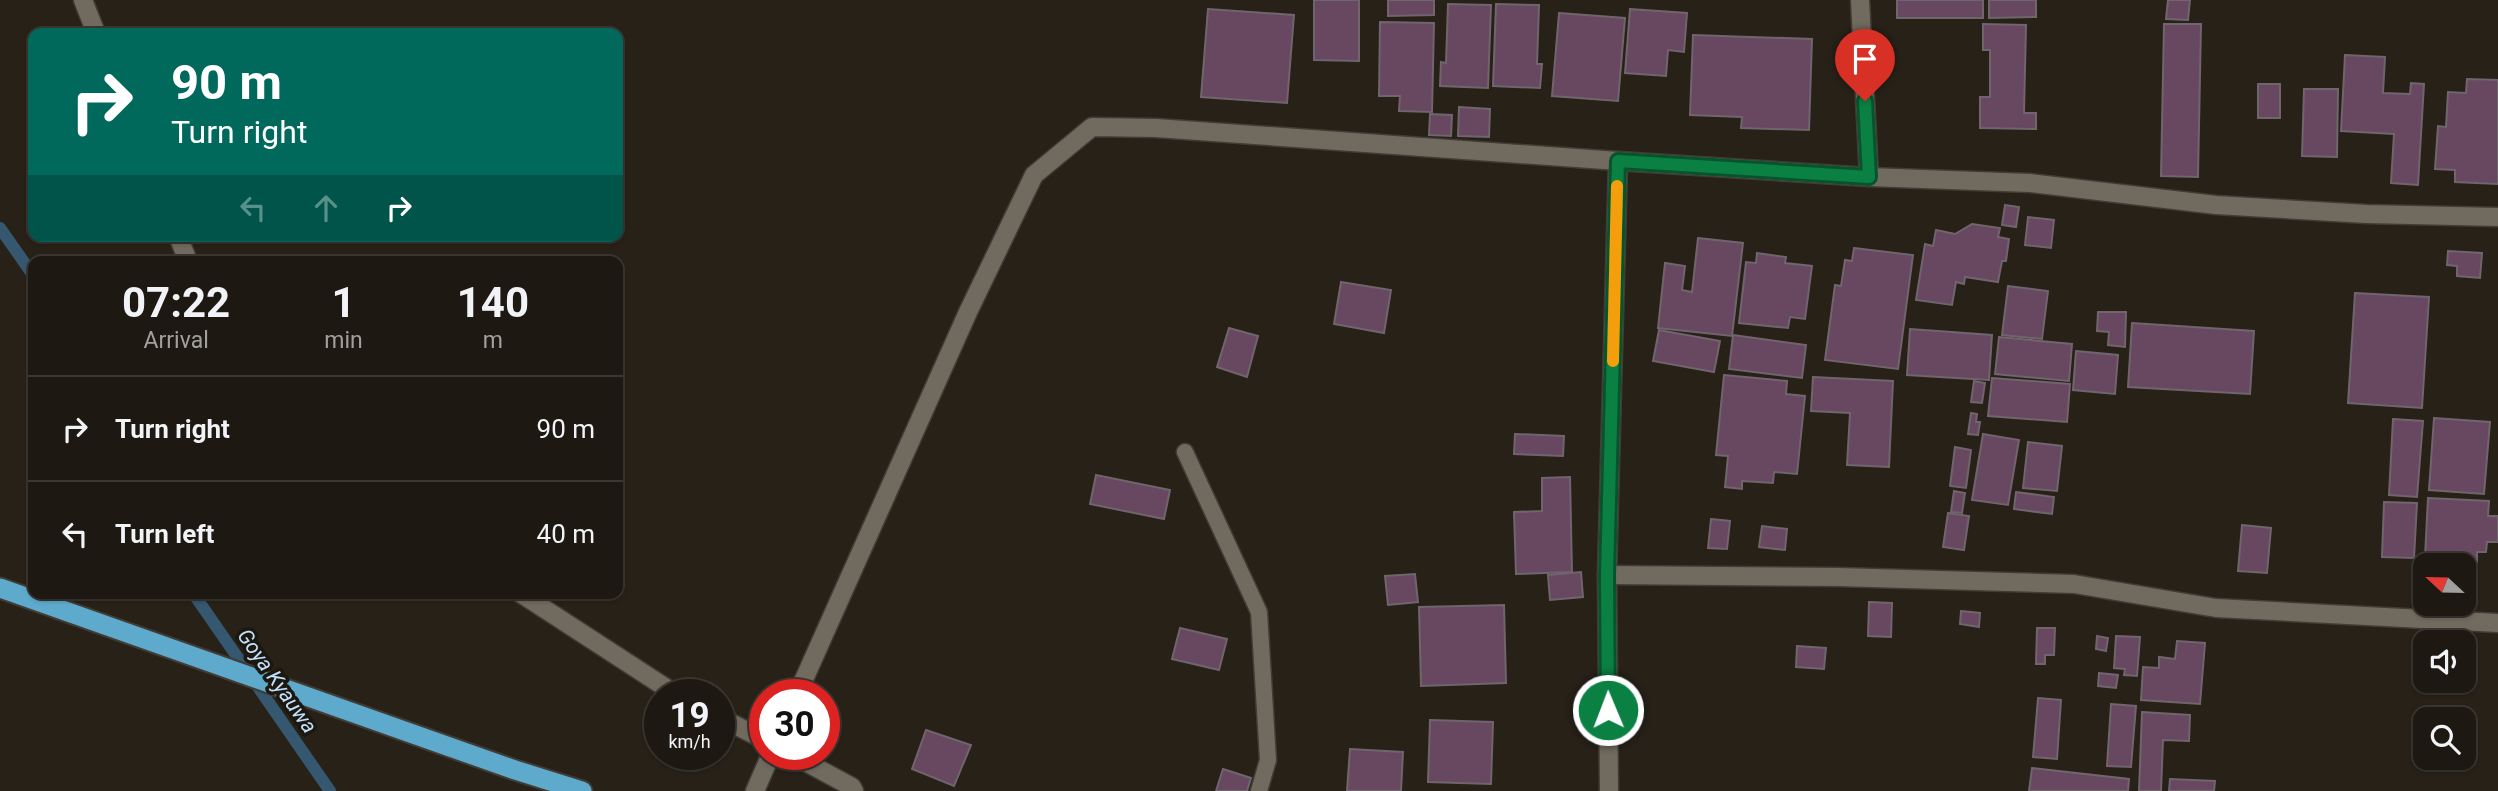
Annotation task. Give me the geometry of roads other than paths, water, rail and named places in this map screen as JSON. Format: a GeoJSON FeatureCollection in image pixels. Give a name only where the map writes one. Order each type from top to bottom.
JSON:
{"type":"FeatureCollection","features":[{"type":"Feature","properties":{"kind":"highway"},"geometry":{"type":"LineString","coordinates":[[0,588],[28,597]]}},
{"type":"Feature","properties":{"kind":"highway"},"geometry":{"type":"LineString","coordinates":[[33,599],[515,770],[582,791]]}},
{"type":"Feature","properties":{"kind":"street"},"geometry":{"type":"LineString","coordinates":[[83,0],[94,28]]}},
{"type":"Feature","properties":{"kind":"street"},"geometry":{"type":"LineString","coordinates":[[1860,0],[1869,177]]}},
{"type":"Feature","properties":{"kind":"street"},"geometry":{"type":"LineString","coordinates":[[804,679],[968,312],[1034,175],[1092,127],[1170,129],[1869,177],[2030,183],[2216,205],[2367,214],[2498,217]]}},
{"type":"Feature","properties":{"kind":"street"},"geometry":{"type":"LineString","coordinates":[[1609,791],[1607,575],[1618,161]]}},
{"type":"Feature","properties":{"kind":"street"},"geometry":{"type":"LineString","coordinates":[[1607,575],[1838,577],[2074,584],[2216,608],[2498,623]]}},
{"type":"Feature","properties":{"kind":"street"},"geometry":{"type":"LineString","coordinates":[[529,599],[652,679]]}},
{"type":"Feature","properties":{"kind":"street"},"geometry":{"type":"LineString","coordinates":[[755,791],[764,770]]}},
{"type":"Feature","properties":{"kind":"street"},"geometry":{"type":"LineString","coordinates":[[821,770],[852,787],[854,791]]}},
{"type":"Feature","properties":{"kind":"lane"},"geometry":{"type":"LineString","coordinates":[[1185,452],[1259,612],[1268,760],[1259,791]]}},
{"type":"Feature","properties":{"kind":"waterway","name":"Goya Kyauwa"},"geometry":{"type":"LineString","coordinates":[[0,228],[28,268]]}},
{"type":"Feature","properties":{"kind":"waterway","name":"Goya Kyauwa"},"geometry":{"type":"LineString","coordinates":[[197,599],[330,791]]}}]}
